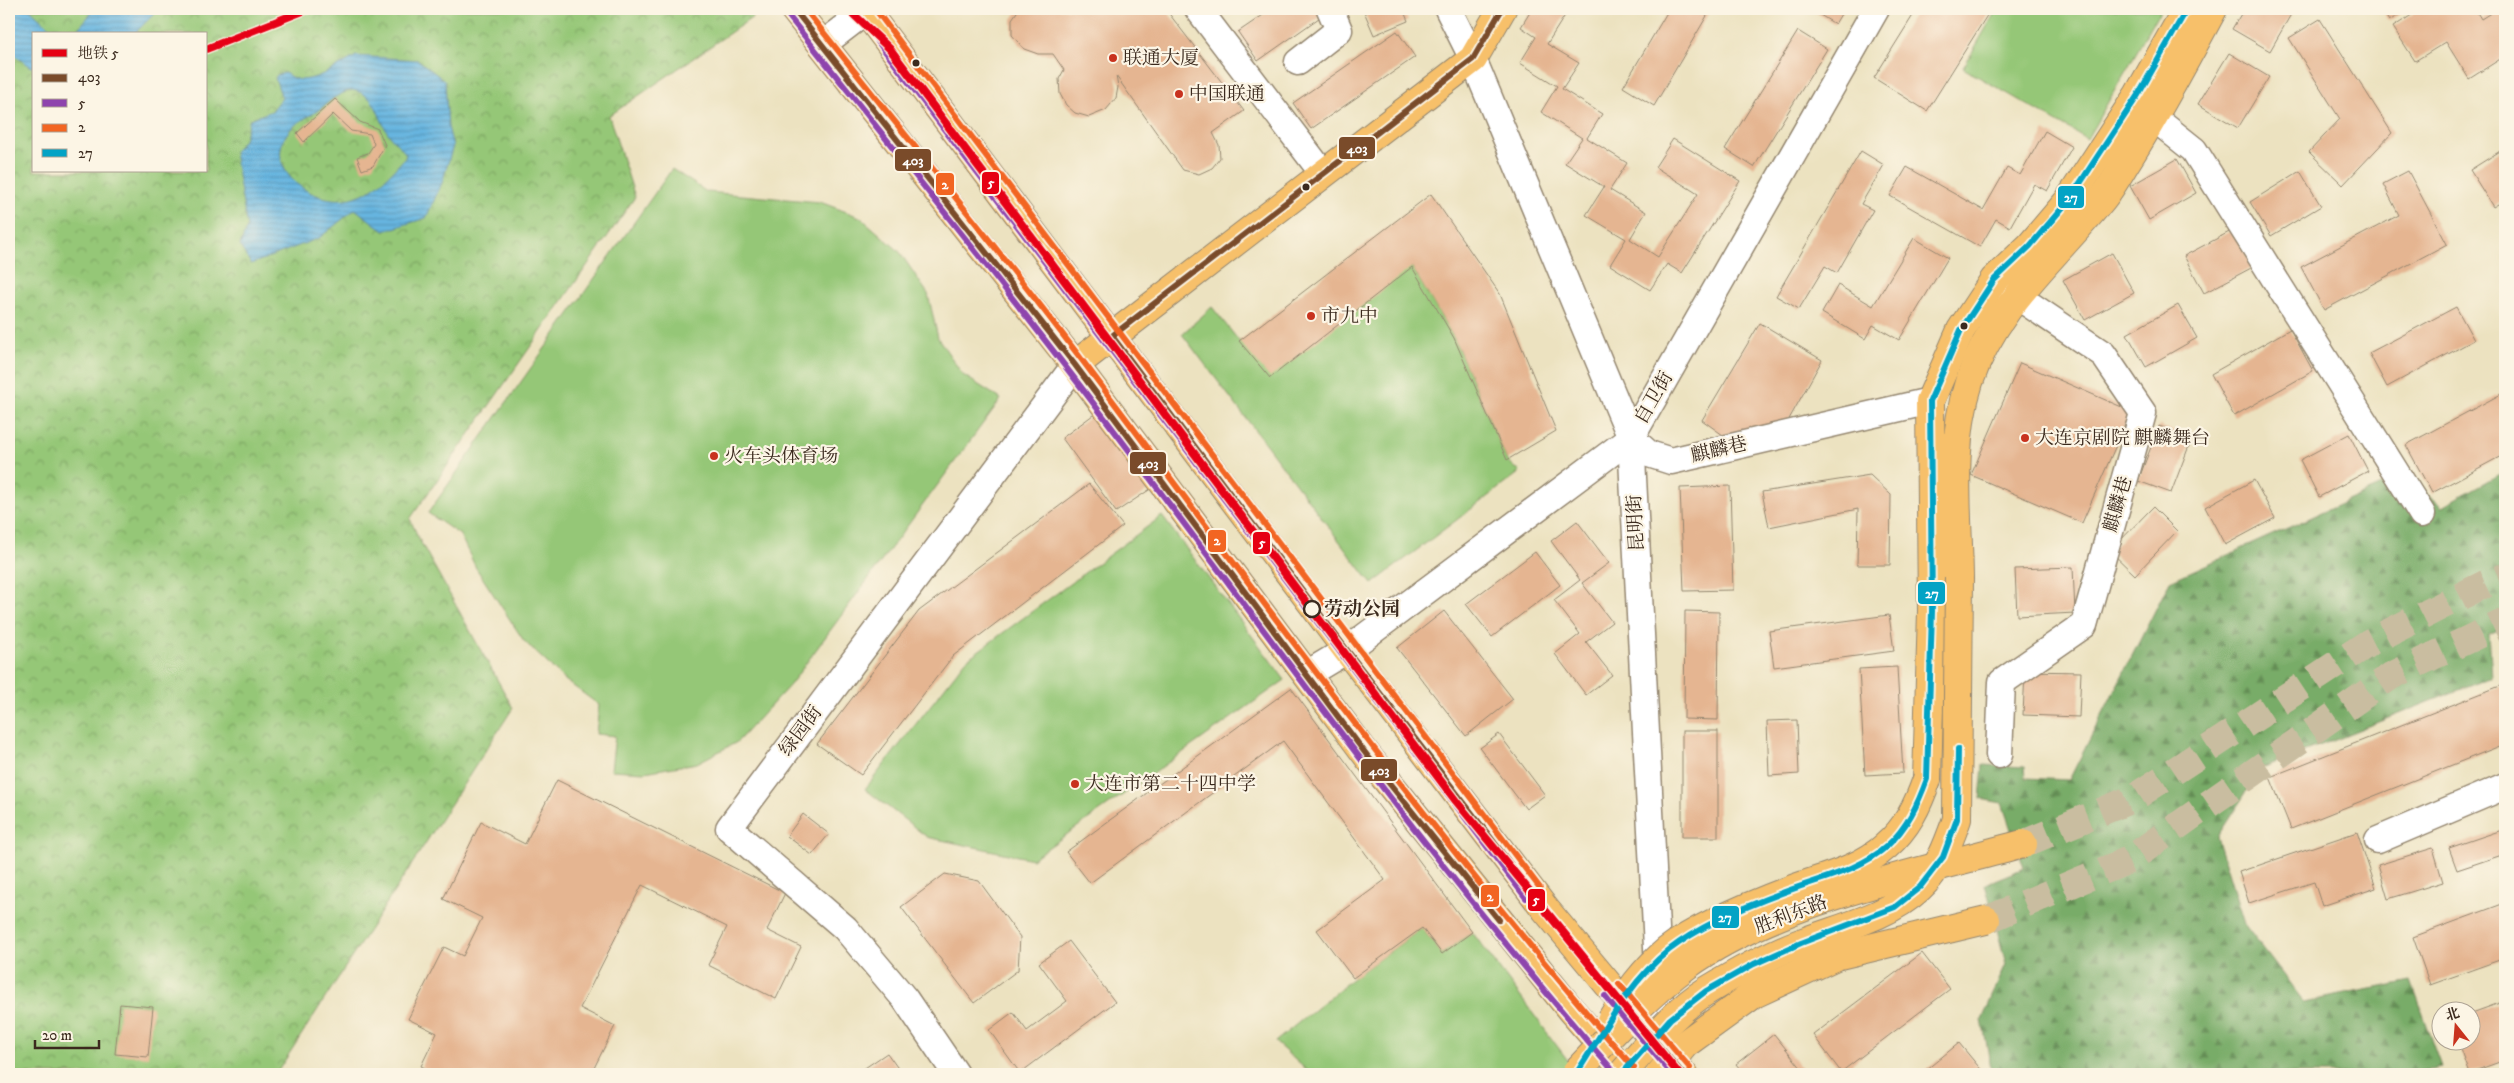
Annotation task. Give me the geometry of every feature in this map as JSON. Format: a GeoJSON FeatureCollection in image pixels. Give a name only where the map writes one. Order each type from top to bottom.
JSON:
{"type":"FeatureCollection","features":[{"type":"Feature","properties":{"kind":"main road"},"geometry":{"type":"LineString","coordinates":[[794,9],[1075,365],[1369,758],[1571,1010],[1627,1074]]}},
{"type":"Feature","properties":{"kind":"main road"},"geometry":{"type":"LineString","coordinates":[[1075,365],[1322,172],[1473,58],[1502,9]]}},
{"type":"Feature","properties":{"kind":"main road"},"geometry":{"type":"LineString","coordinates":[[1622,1074],[1670,1019],[1706,991],[1754,964],[1800,942],[1895,907],[1920,888],[1944,857],[1957,819],[1959,577],[1957,460],[1962,413],[1968,384],[1980,352],[1998,319],[2005,288],[2030,246],[2069,200],[2138,95],[2187,9]]}},
{"type":"Feature","properties":{"kind":"main road"},"geometry":{"type":"LineString","coordinates":[[1577,1073],[1634,984],[1669,950],[1716,922],[1789,890],[1850,868],[1886,847],[1907,823],[1919,802],[1927,779],[1932,612],[1930,400],[1961,330],[2104,196],[2154,118],[2214,9]]}},
{"type":"Feature","properties":{"kind":"main road"},"geometry":{"type":"LineString","coordinates":[[866,10],[1347,650],[1546,910],[1661,1066],[1682,1074]]}},
{"type":"Feature","properties":{"kind":"main road","name":"胜利东路"},"geometry":{"type":"LineString","coordinates":[[1577,1073],[1659,990],[1686,966],[1729,940],[1786,913],[1863,888],[2023,844]]}},
{"type":"Feature","properties":{"kind":"main road"},"geometry":{"type":"LineString","coordinates":[[1661,1066],[1685,1044],[1754,994],[1836,956],[1986,920]]}},
{"type":"Feature","properties":{"kind":"street"},"geometry":{"type":"LineString","coordinates":[[1198,9],[1322,172]]}},
{"type":"Feature","properties":{"kind":"street"},"geometry":{"type":"LineString","coordinates":[[1298,62],[1339,30],[1330,9]]}},
{"type":"Feature","properties":{"kind":"street","name":"昆明街"},"geometry":{"type":"LineString","coordinates":[[1448,9],[1473,58],[1631,438],[1661,1066]]}},
{"type":"Feature","properties":{"kind":"street","name":"自卫街"},"geometry":{"type":"LineString","coordinates":[[1307,674],[1347,650],[1631,438],[1876,9]]}},
{"type":"Feature","properties":{"kind":"street"},"geometry":{"type":"LineString","coordinates":[[822,45],[866,10]]}},
{"type":"Feature","properties":{"kind":"street"},"geometry":{"type":"LineString","coordinates":[[2138,95],[2154,118],[2194,150],[2422,514]]}},
{"type":"Feature","properties":{"kind":"street","name":"麒麟巷"},"geometry":{"type":"LineString","coordinates":[[1999,755],[2002,682],[2084,625],[2143,413],[2103,354],[2005,288]]}},
{"type":"Feature","properties":{"kind":"street","name":"绿园街"},"geometry":{"type":"LineString","coordinates":[[956,1074],[905,999],[845,928],[729,828],[1075,365]]}},
{"type":"Feature","properties":{"kind":"street","name":"麒麟巷"},"geometry":{"type":"LineString","coordinates":[[1631,438],[1649,454],[1671,461],[1930,400]]}},
{"type":"Feature","properties":{"kind":"street"},"geometry":{"type":"LineString","coordinates":[[2378,840],[2505,786]]}},
{"type":"Feature","properties":{"kind":"green space"},"geometry":{"type":"Polygon","coordinates":[[[9,9],[746,9],[753,17],[609,116],[635,197],[410,519],[420,541],[513,708],[276,1074],[9,1074],[9,9]]]}},
{"type":"Feature","properties":{"kind":"green space"},"geometry":{"type":"Polygon","coordinates":[[[1997,9],[2161,9],[2087,139],[1963,68],[1997,9]]]}},
{"type":"Feature","properties":{"kind":"green space","name":"火车头体育场"},"geometry":{"type":"Polygon","coordinates":[[[672,169],[707,192],[820,202],[860,217],[899,251],[928,294],[938,338],[963,375],[1001,399],[790,685],[737,742],[697,763],[645,772],[611,770],[615,736],[596,734],[599,705],[565,680],[524,641],[476,568],[460,535],[428,513],[672,169]]]}},
{"type":"Feature","properties":{"kind":"green space"},"geometry":{"type":"Polygon","coordinates":[[[1412,267],[1454,338],[1507,460],[1520,472],[1372,584],[1182,334],[1212,307],[1239,341],[1412,267]]]}},
{"type":"Feature","properties":{"kind":"green space"},"geometry":{"type":"Polygon","coordinates":[[[2505,471],[2505,627],[2489,634],[2492,677],[2262,768],[2217,837],[2244,924],[2304,1002],[2411,981],[2432,1039],[2432,1050],[2436,1050],[2442,1067],[2406,1074],[1992,1074],[1982,1020],[2006,964],[1985,884],[2024,868],[2002,803],[1980,799],[1983,765],[2025,767],[2026,778],[2069,780],[2170,581],[2405,475],[2442,506],[2505,471]]]}},
{"type":"Feature","properties":{"kind":"green space"},"geometry":{"type":"Polygon","coordinates":[[[1162,516],[1285,680],[1032,859],[927,837],[865,789],[966,660],[1162,516]]]}},
{"type":"Feature","properties":{"kind":"green space"},"geometry":{"type":"Polygon","coordinates":[[[1422,928],[1442,954],[1472,932],[1572,1066],[1562,1074],[1311,1074],[1275,1042],[1353,978],[1422,928]]]}},
{"type":"Feature","properties":{"kind":"water"},"geometry":{"type":"Polygon","coordinates":[[[9,9],[30,9],[49,27],[77,30],[95,9],[159,9],[136,32],[32,32],[32,68],[9,51],[9,9]]]}},
{"type":"Feature","properties":{"kind":"water"},"geometry":{"type":"Polygon","coordinates":[[[356,56],[418,60],[445,81],[448,127],[453,146],[442,183],[426,218],[384,231],[355,209],[319,238],[251,264],[240,246],[247,227],[234,152],[244,140],[250,119],[272,111],[282,98],[275,78],[277,75],[285,73],[296,79],[310,79],[356,56]],[[352,90],[337,96],[289,131],[282,145],[281,159],[286,172],[296,183],[309,192],[324,198],[340,199],[355,197],[377,186],[405,158],[406,154],[385,129],[372,102],[361,93],[352,90]]]}},
{"type":"Feature","properties":{"kind":"building"},"geometry":{"type":"Polygon","coordinates":[[[1019,9],[1135,9],[1137,11],[1160,9],[1167,11],[1244,111],[1213,133],[1219,145],[1220,158],[1212,168],[1199,174],[1183,170],[1116,76],[1118,87],[1116,98],[1106,110],[1089,117],[1075,113],[1066,105],[1060,94],[1059,79],[1064,70],[1053,54],[1038,54],[1024,49],[1012,35],[1012,19],[1019,9]]]}},
{"type":"Feature","properties":{"kind":"building"},"geometry":{"type":"Polygon","coordinates":[[[1272,9],[1323,9],[1326,13],[1258,61],[1238,32],[1272,9]]]}},
{"type":"Feature","properties":{"kind":"building"},"geometry":{"type":"Polygon","coordinates":[[[1363,9],[1403,9],[1408,21],[1374,35],[1363,9]]]}},
{"type":"Feature","properties":{"kind":"building"},"geometry":{"type":"Polygon","coordinates":[[[1532,9],[1569,9],[1547,44],[1579,63],[1562,89],[1602,114],[1587,138],[1627,163],[1610,190],[1646,212],[1630,239],[1658,257],[1698,194],[1655,167],[1673,139],[1740,181],[1682,273],[1667,264],[1650,290],[1610,265],[1626,239],[1586,215],[1604,187],[1565,163],[1582,138],[1541,112],[1557,86],[1520,63],[1536,37],[1521,27],[1532,9]]]}},
{"type":"Feature","properties":{"kind":"building"},"geometry":{"type":"Polygon","coordinates":[[[1669,9],[1711,9],[1654,106],[1623,87],[1669,9]]]}},
{"type":"Feature","properties":{"kind":"building"},"geometry":{"type":"Polygon","coordinates":[[[1810,9],[1844,9],[1835,24],[1810,9]]]}},
{"type":"Feature","properties":{"kind":"building"},"geometry":{"type":"Polygon","coordinates":[[[1917,9],[1991,9],[1927,111],[1874,78],[1917,9]]]}},
{"type":"Feature","properties":{"kind":"building"},"geometry":{"type":"Polygon","coordinates":[[[2244,9],[2294,9],[2270,51],[2232,29],[2244,9]]]}},
{"type":"Feature","properties":{"kind":"building"},"geometry":{"type":"Polygon","coordinates":[[[2381,9],[2408,9],[2389,21],[2381,9]]]}},
{"type":"Feature","properties":{"kind":"building"},"geometry":{"type":"Polygon","coordinates":[[[2421,9],[2475,9],[2481,19],[2497,9],[2505,9],[2505,56],[2469,79],[2446,42],[2415,61],[2393,27],[2421,9]]]}},
{"type":"Feature","properties":{"kind":"building"},"geometry":{"type":"Polygon","coordinates":[[[2320,19],[2392,133],[2343,185],[2309,152],[2340,119],[2289,38],[2320,19]]]}},
{"type":"Feature","properties":{"kind":"building"},"geometry":{"type":"Polygon","coordinates":[[[1397,31],[1415,57],[1311,129],[1293,103],[1397,31]]]}},
{"type":"Feature","properties":{"kind":"building"},"geometry":{"type":"Polygon","coordinates":[[[1798,31],[1827,49],[1754,167],[1725,149],[1798,31]]]}},
{"type":"Feature","properties":{"kind":"building"},"geometry":{"type":"Polygon","coordinates":[[[2229,53],[2269,77],[2238,128],[2198,104],[2229,53]]]}},
{"type":"Feature","properties":{"kind":"building"},"geometry":{"type":"Polygon","coordinates":[[[335,99],[360,122],[378,129],[385,145],[373,166],[362,170],[357,157],[368,153],[374,144],[370,134],[351,131],[333,114],[304,142],[297,133],[335,99]]]}},
{"type":"Feature","properties":{"kind":"building"},"geometry":{"type":"Polygon","coordinates":[[[2045,131],[2072,147],[2047,191],[2034,184],[2010,227],[1996,219],[1980,247],[1890,196],[1907,167],[1983,210],[2007,168],[2020,175],[2045,131]]]}},
{"type":"Feature","properties":{"kind":"building"},"geometry":{"type":"Polygon","coordinates":[[[2505,148],[2505,200],[2493,207],[2470,170],[2505,148]]]}},
{"type":"Feature","properties":{"kind":"building"},"geometry":{"type":"Polygon","coordinates":[[[1861,151],[1884,165],[1861,204],[1873,210],[1837,273],[1825,266],[1799,309],[1776,296],[1861,151]]]}},
{"type":"Feature","properties":{"kind":"building"},"geometry":{"type":"Polygon","coordinates":[[[2177,159],[2196,193],[2149,220],[2130,186],[2177,159]]]}},
{"type":"Feature","properties":{"kind":"building"},"geometry":{"type":"Polygon","coordinates":[[[2300,171],[2321,206],[2271,236],[2250,202],[2300,171]]]}},
{"type":"Feature","properties":{"kind":"building"},"geometry":{"type":"Polygon","coordinates":[[[2408,171],[2447,244],[2324,310],[2301,267],[2399,215],[2383,184],[2408,171]]]}},
{"type":"Feature","properties":{"kind":"building","name":"市九中"},"geometry":{"type":"Polygon","coordinates":[[[1431,194],[1500,294],[1556,431],[1507,460],[1454,338],[1412,267],[1270,378],[1239,341],[1431,194]]]}},
{"type":"Feature","properties":{"kind":"building"},"geometry":{"type":"Polygon","coordinates":[[[2233,230],[2253,267],[2204,293],[2184,256],[2233,230]]]}},
{"type":"Feature","properties":{"kind":"building"},"geometry":{"type":"Polygon","coordinates":[[[1914,238],[1948,258],[1899,340],[1873,325],[1865,339],[1822,313],[1838,285],[1873,306],[1914,238]]]}},
{"type":"Feature","properties":{"kind":"building"},"geometry":{"type":"Polygon","coordinates":[[[2112,253],[2134,293],[2085,320],[2063,280],[2112,253]]]}},
{"type":"Feature","properties":{"kind":"building"},"geometry":{"type":"Polygon","coordinates":[[[2178,305],[2197,338],[2146,367],[2127,334],[2178,305]]]}},
{"type":"Feature","properties":{"kind":"building"},"geometry":{"type":"Polygon","coordinates":[[[2456,307],[2474,340],[2387,387],[2369,353],[2456,307]]]}},
{"type":"Feature","properties":{"kind":"building"},"geometry":{"type":"Polygon","coordinates":[[[1760,323],[1822,360],[1788,421],[1723,435],[1702,420],[1760,323]]]}},
{"type":"Feature","properties":{"kind":"building"},"geometry":{"type":"Polygon","coordinates":[[[2290,329],[2313,371],[2234,416],[2211,374],[2290,329]]]}},
{"type":"Feature","properties":{"kind":"building"},"geometry":{"type":"Polygon","coordinates":[[[2020,363],[2131,411],[2082,523],[1971,475],[2020,363]]]}},
{"type":"Feature","properties":{"kind":"building"},"geometry":{"type":"Polygon","coordinates":[[[2505,392],[2505,454],[2432,493],[2406,445],[2505,392]]]}},
{"type":"Feature","properties":{"kind":"building"},"geometry":{"type":"Polygon","coordinates":[[[1101,409],[1155,486],[1116,512],[1062,438],[1101,409]]]}},
{"type":"Feature","properties":{"kind":"building"},"geometry":{"type":"Polygon","coordinates":[[[2159,426],[2192,438],[2171,493],[2138,481],[2159,426]]]}},
{"type":"Feature","properties":{"kind":"building"},"geometry":{"type":"Polygon","coordinates":[[[2349,434],[2368,471],[2319,497],[2300,460],[2349,434]]]}},
{"type":"Feature","properties":{"kind":"building"},"geometry":{"type":"Polygon","coordinates":[[[1870,475],[1891,495],[1890,565],[1857,565],[1858,509],[1769,527],[1762,492],[1870,475]]]}},
{"type":"Feature","properties":{"kind":"building"},"geometry":{"type":"Polygon","coordinates":[[[2254,480],[2275,518],[2225,545],[2205,507],[2254,480]]]}},
{"type":"Feature","properties":{"kind":"building"},"geometry":{"type":"Polygon","coordinates":[[[1089,484],[1123,526],[953,656],[861,775],[817,744],[919,611],[1089,484]]]}},
{"type":"Feature","properties":{"kind":"building"},"geometry":{"type":"Polygon","coordinates":[[[1730,486],[1733,590],[1684,591],[1680,488],[1730,486]]]}},
{"type":"Feature","properties":{"kind":"building"},"geometry":{"type":"Polygon","coordinates":[[[2153,507],[2177,531],[2135,575],[2110,551],[2153,507]]]}},
{"type":"Feature","properties":{"kind":"building"},"geometry":{"type":"Polygon","coordinates":[[[1577,521],[1609,563],[1582,583],[1612,622],[1586,642],[1612,675],[1586,695],[1555,654],[1580,634],[1554,600],[1580,580],[1551,541],[1577,521]]]}},
{"type":"Feature","properties":{"kind":"building"},"geometry":{"type":"Polygon","coordinates":[[[1535,552],[1560,585],[1492,637],[1466,604],[1535,552]]]}},
{"type":"Feature","properties":{"kind":"building"},"geometry":{"type":"Polygon","coordinates":[[[2073,567],[2075,613],[2017,616],[2015,569],[2073,567]]]}},
{"type":"Feature","properties":{"kind":"building"},"geometry":{"type":"Polygon","coordinates":[[[1444,611],[1513,699],[1466,736],[1397,648],[1444,611]]]}},
{"type":"Feature","properties":{"kind":"building"},"geometry":{"type":"Polygon","coordinates":[[[1685,611],[1719,612],[1718,720],[1684,719],[1685,611]]]}},
{"type":"Feature","properties":{"kind":"building"},"geometry":{"type":"Polygon","coordinates":[[[1889,615],[1894,651],[1774,667],[1769,631],[1889,615]]]}},
{"type":"Feature","properties":{"kind":"building"},"geometry":{"type":"Polygon","coordinates":[[[1897,667],[1903,773],[1865,775],[1859,669],[1897,667]]]}},
{"type":"Feature","properties":{"kind":"building"},"geometry":{"type":"Polygon","coordinates":[[[2025,671],[2081,672],[2079,717],[2023,715],[2025,671]]]}},
{"type":"Feature","properties":{"kind":"building"},"geometry":{"type":"Polygon","coordinates":[[[2505,684],[2505,744],[2291,829],[2270,777],[2505,684]]]}},
{"type":"Feature","properties":{"kind":"building"},"geometry":{"type":"Polygon","coordinates":[[[1291,688],[1472,932],[1442,954],[1422,928],[1353,978],[1317,930],[1385,880],[1283,741],[1090,883],[1066,852],[1291,688]]]}},
{"type":"Feature","properties":{"kind":"building"},"geometry":{"type":"Polygon","coordinates":[[[1797,720],[1799,774],[1769,776],[1767,721],[1797,720]]]}},
{"type":"Feature","properties":{"kind":"building"},"geometry":{"type":"Polygon","coordinates":[[[1682,731],[1718,731],[1718,837],[1682,837],[1682,731]]]}},
{"type":"Feature","properties":{"kind":"building"},"geometry":{"type":"Polygon","coordinates":[[[1499,734],[1545,795],[1526,809],[1480,748],[1499,734]]]}},
{"type":"Feature","properties":{"kind":"building"},"geometry":{"type":"Polygon","coordinates":[[[557,780],[785,893],[767,930],[801,947],[776,999],[708,965],[727,927],[642,885],[580,1008],[615,1026],[591,1074],[437,1074],[421,1066],[437,1033],[408,1019],[444,947],[463,956],[482,918],[443,899],[481,822],[525,844],[557,780]]]}},
{"type":"Feature","properties":{"kind":"building"},"geometry":{"type":"Polygon","coordinates":[[[803,814],[829,834],[812,855],[787,836],[803,814]]]}},
{"type":"Feature","properties":{"kind":"building"},"geometry":{"type":"Polygon","coordinates":[[[2505,829],[2505,854],[2457,870],[2449,848],[2505,829]]]}},
{"type":"Feature","properties":{"kind":"building"},"geometry":{"type":"Polygon","coordinates":[[[2357,832],[2376,888],[2322,906],[2314,882],[2249,903],[2239,872],[2357,832]]]}},
{"type":"Feature","properties":{"kind":"building"},"geometry":{"type":"Polygon","coordinates":[[[2433,848],[2443,882],[2388,899],[2378,865],[2433,848]]]}},
{"type":"Feature","properties":{"kind":"building"},"geometry":{"type":"Polygon","coordinates":[[[945,874],[979,881],[1020,937],[1018,970],[974,1003],[901,907],[945,874]]]}},
{"type":"Feature","properties":{"kind":"building"},"geometry":{"type":"Polygon","coordinates":[[[2505,903],[2505,958],[2430,985],[2413,937],[2505,903]]]}},
{"type":"Feature","properties":{"kind":"building"},"geometry":{"type":"Polygon","coordinates":[[[1069,941],[1115,1002],[1020,1073],[989,1030],[1013,1012],[1027,1031],[1067,1001],[1039,963],[1069,941]]]}},
{"type":"Feature","properties":{"kind":"building"},"geometry":{"type":"Polygon","coordinates":[[[1922,953],[1950,989],[1841,1072],[1813,1035],[1922,953]]]}},
{"type":"Feature","properties":{"kind":"building"},"geometry":{"type":"Polygon","coordinates":[[[2505,1001],[2505,1060],[2469,1073],[2461,1050],[2482,1050],[2482,1009],[2505,1001]]]}},
{"type":"Feature","properties":{"kind":"building"},"geometry":{"type":"Polygon","coordinates":[[[120,1004],[153,1007],[148,1057],[115,1054],[120,1004]]]}},
{"type":"Feature","properties":{"kind":"building"},"geometry":{"type":"Polygon","coordinates":[[[1774,1034],[1806,1074],[1744,1074],[1736,1064],[1774,1034]]]}},
{"type":"Feature","properties":{"kind":"building"},"geometry":{"type":"Polygon","coordinates":[[[1959,1043],[1983,1072],[1980,1074],[1921,1074],[1959,1043]]]}},
{"type":"Feature","properties":{"kind":"building"},"geometry":{"type":"Polygon","coordinates":[[[887,1053],[902,1074],[856,1074],[887,1053]]]}},
{"type":"Feature","properties":{"kind":"tunnel"},"geometry":{"type":"LineString","coordinates":[[2023,844],[2132,799],[2370,642],[2485,584],[2505,577]]}},
{"type":"Feature","properties":{"kind":"tunnel"},"geometry":{"type":"LineString","coordinates":[[1986,920],[2129,860],[2391,676],[2505,622]]}},
{"type":"Feature","properties":{"kind":"metro line","name":"5"},"geometry":{"type":"LineString","coordinates":[[208,48],[308,9]]}},
{"type":"Feature","properties":{"kind":"metro line","name":"5"},"geometry":{"type":"LineString","coordinates":[[848,9],[890,49],[1456,801],[1679,1074]]}},
{"type":"Feature","properties":{"kind":"transit line","name":"403"},"geometry":{"type":"LineString","coordinates":[[794,9],[1075,365],[1369,758],[1499,920]]}},
{"type":"Feature","properties":{"kind":"transit line","name":"2"},"geometry":{"type":"LineString","coordinates":[[805,9],[1051,319],[1421,810],[1561,983],[1634,1068]]}},
{"type":"Feature","properties":{"kind":"transit line","name":"2"},"geometry":{"type":"LineString","coordinates":[[875,9],[1540,888]]}},
{"type":"Feature","properties":{"kind":"transit line","name":"403"},"geometry":{"type":"LineString","coordinates":[[1502,9],[1473,59],[1112,336],[1347,650],[1546,910],[1683,1074]]}},
{"type":"Feature","properties":{"kind":"transit line","name":"27"},"geometry":{"type":"LineString","coordinates":[[1576,1074],[1629,992],[1654,963],[1669,950],[1696,932],[1743,909],[1865,861],[1887,846],[1911,815],[1927,779],[1932,611],[1930,401],[1961,330],[1994,280],[2030,246],[2069,200],[2138,95],[2187,9]]}},
{"type":"Feature","properties":{"kind":"transit line","name":"5"},"geometry":{"type":"LineString","coordinates":[[787,14],[1068,370],[1404,815],[1543,989],[1616,1074]]}},
{"type":"Feature","properties":{"kind":"transit line","name":"5"},"geometry":{"type":"LineString","coordinates":[[857,14],[1526,898]]}},
{"type":"Feature","properties":{"kind":"transit line","name":"27"},"geometry":{"type":"LineString","coordinates":[[1622,1074],[1670,1019],[1706,991],[1754,964],[1801,943],[1895,907],[1920,887],[1943,857],[1957,819],[1958,749]]}},
{"type":"Feature","properties":{"kind":"transit line","name":"2"},"geometry":{"type":"LineString","coordinates":[[1619,984],[1690,1068]]}},
{"type":"Feature","properties":{"kind":"transit line","name":"5"},"geometry":{"type":"LineString","coordinates":[[1605,996],[1672,1074]]}},
{"type":"Feature","properties":{"kind":"place","name":"联通大厦"},"geometry":{"type":"Point","coordinates":[1113,58]}},
{"type":"Feature","properties":{"kind":"place","name":"中国联通"},"geometry":{"type":"Point","coordinates":[1179,94]}},
{"type":"Feature","properties":{"kind":"place","name":"市九中"},"geometry":{"type":"Point","coordinates":[1311,316]}},
{"type":"Feature","properties":{"kind":"place","name":"大连京剧院 麒麟舞台"},"geometry":{"type":"Point","coordinates":[2025,438]}},
{"type":"Feature","properties":{"kind":"place","name":"火车头体育场"},"geometry":{"type":"Point","coordinates":[714,456]}},
{"type":"Feature","properties":{"kind":"place","name":"劳动公园"},"geometry":{"type":"Point","coordinates":[1312,609]}},
{"type":"Feature","properties":{"kind":"place","name":"大连市第二十四中学"},"geometry":{"type":"Point","coordinates":[1075,784]}}]}
